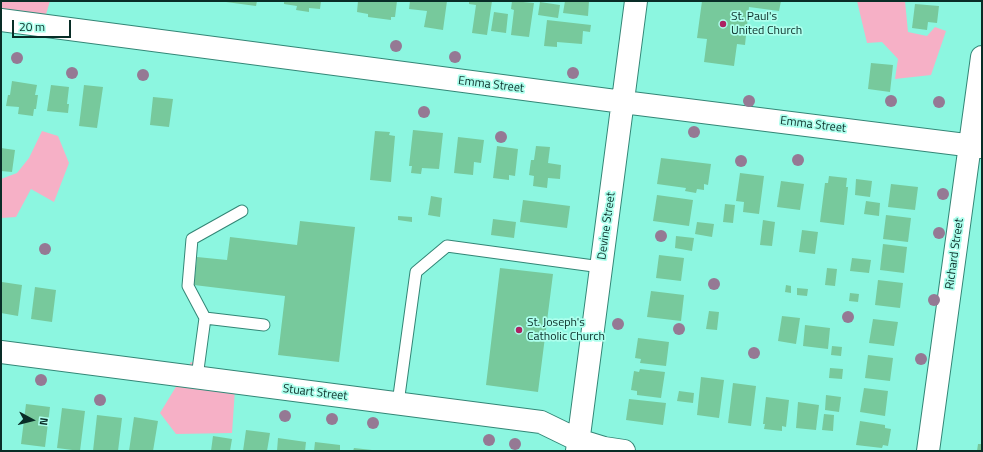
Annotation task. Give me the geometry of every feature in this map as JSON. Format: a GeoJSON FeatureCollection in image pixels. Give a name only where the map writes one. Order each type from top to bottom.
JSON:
{"type":"FeatureCollection","features":[{"type":"Feature","properties":{"kind":"street","name":"Devine Street"},"geometry":{"type":"LineString","coordinates":[[577,446],[636,1]]}},
{"type":"Feature","properties":{"kind":"street","name":"Emma Street"},"geometry":{"type":"LineString","coordinates":[[1,20],[623,102],[976,146]]}},
{"type":"Feature","properties":{"kind":"street","name":"Richard Street"},"geometry":{"type":"LineString","coordinates":[[928,451],[976,146],[982,57]]}},
{"type":"Feature","properties":{"kind":"street","name":"Stuart Street"},"geometry":{"type":"LineString","coordinates":[[1,352],[541,422],[577,446],[624,451]]}},
{"type":"Feature","properties":{"kind":"lane"},"geometry":{"type":"LineString","coordinates":[[197,378],[205,318],[188,286],[192,239],[242,211]]}},
{"type":"Feature","properties":{"kind":"lane"},"geometry":{"type":"LineString","coordinates":[[398,403],[416,272],[447,246],[601,266]]}},
{"type":"Feature","properties":{"kind":"lane"},"geometry":{"type":"LineString","coordinates":[[205,318],[264,325]]}},
{"type":"Feature","properties":{"kind":"shaded area"},"geometry":{"type":"Polygon","coordinates":[[[1,1],[50,1],[41,31],[1,28],[1,1]]]}},
{"type":"Feature","properties":{"kind":"shaded area"},"geometry":{"type":"Polygon","coordinates":[[[857,1],[905,1],[908,32],[927,36],[935,27],[946,31],[931,75],[895,79],[898,59],[882,42],[867,43],[857,1]]]}},
{"type":"Feature","properties":{"kind":"shaded area"},"geometry":{"type":"Polygon","coordinates":[[[42,131],[58,136],[69,163],[54,202],[31,189],[16,217],[1,218],[1,179],[17,173],[29,158],[42,131]]]}},
{"type":"Feature","properties":{"kind":"shaded area"},"geometry":{"type":"Polygon","coordinates":[[[191,362],[236,375],[232,433],[176,434],[160,413],[191,362]]]}},
{"type":"Feature","properties":{"kind":"building"},"geometry":{"type":"Polygon","coordinates":[[[226,1],[257,1],[256,6],[226,1]]]}},
{"type":"Feature","properties":{"kind":"building"},"geometry":{"type":"Polygon","coordinates":[[[284,1],[321,1],[320,9],[309,8],[309,12],[296,10],[297,6],[284,4],[284,1]]]}},
{"type":"Feature","properties":{"kind":"building"},"geometry":{"type":"Polygon","coordinates":[[[358,1],[397,1],[395,17],[391,17],[391,20],[368,17],[368,14],[357,12],[358,1]]]}},
{"type":"Feature","properties":{"kind":"building"},"geometry":{"type":"Polygon","coordinates":[[[410,1],[447,1],[443,30],[424,27],[427,11],[409,9],[410,1]]]}},
{"type":"Feature","properties":{"kind":"building"},"geometry":{"type":"Polygon","coordinates":[[[469,1],[492,1],[487,35],[472,33],[476,5],[469,4],[469,1]]]}},
{"type":"Feature","properties":{"kind":"building"},"geometry":{"type":"Polygon","coordinates":[[[512,1],[534,3],[529,37],[511,35],[514,10],[511,9],[512,1]]]}},
{"type":"Feature","properties":{"kind":"building"},"geometry":{"type":"Polygon","coordinates":[[[565,1],[589,1],[588,16],[563,13],[565,1]]]}},
{"type":"Feature","properties":{"kind":"building","name":"St. Paul's United Church"},"geometry":{"type":"Polygon","coordinates":[[[702,1],[781,1],[779,11],[749,7],[745,45],[737,44],[734,66],[704,62],[707,39],[697,38],[702,1]]]}},
{"type":"Feature","properties":{"kind":"building"},"geometry":{"type":"Polygon","coordinates":[[[540,2],[560,5],[558,18],[538,15],[540,2]]]}},
{"type":"Feature","properties":{"kind":"building"},"geometry":{"type":"Polygon","coordinates":[[[915,4],[939,6],[937,23],[928,22],[927,30],[912,28],[915,4]]]}},
{"type":"Feature","properties":{"kind":"building"},"geometry":{"type":"Polygon","coordinates":[[[494,12],[508,14],[506,33],[491,31],[494,12]]]}},
{"type":"Feature","properties":{"kind":"building"},"geometry":{"type":"Polygon","coordinates":[[[547,20],[591,25],[590,32],[583,31],[582,44],[557,42],[557,47],[544,46],[547,20]]]}},
{"type":"Feature","properties":{"kind":"building"},"geometry":{"type":"Polygon","coordinates":[[[871,63],[893,65],[890,92],[868,89],[871,63]]]}},
{"type":"Feature","properties":{"kind":"building"},"geometry":{"type":"Polygon","coordinates":[[[12,81],[37,85],[35,95],[38,95],[36,109],[34,109],[33,116],[18,114],[19,107],[6,106],[8,95],[10,95],[12,81]]]}},
{"type":"Feature","properties":{"kind":"building"},"geometry":{"type":"Polygon","coordinates":[[[51,85],[69,87],[67,104],[69,104],[68,113],[47,111],[51,85]]]}},
{"type":"Feature","properties":{"kind":"building"},"geometry":{"type":"Polygon","coordinates":[[[84,85],[103,87],[97,128],[79,126],[84,85]]]}},
{"type":"Feature","properties":{"kind":"building"},"geometry":{"type":"Polygon","coordinates":[[[153,97],[173,99],[169,127],[150,125],[153,97]]]}},
{"type":"Feature","properties":{"kind":"building"},"geometry":{"type":"Polygon","coordinates":[[[413,130],[443,133],[439,169],[422,168],[421,174],[411,173],[412,166],[409,166],[413,130]]]}},
{"type":"Feature","properties":{"kind":"building"},"geometry":{"type":"Polygon","coordinates":[[[375,131],[390,132],[389,135],[395,136],[391,182],[370,180],[375,131]]]}},
{"type":"Feature","properties":{"kind":"building"},"geometry":{"type":"Polygon","coordinates":[[[458,137],[484,140],[481,163],[474,162],[473,175],[454,173],[458,137]]]}},
{"type":"Feature","properties":{"kind":"building"},"geometry":{"type":"Polygon","coordinates":[[[497,146],[518,149],[515,176],[509,175],[509,180],[493,178],[497,146]]]}},
{"type":"Feature","properties":{"kind":"building"},"geometry":{"type":"Polygon","coordinates":[[[536,146],[550,147],[548,163],[561,165],[560,179],[548,178],[547,188],[533,186],[534,176],[529,175],[531,160],[534,160],[536,146]]]}},
{"type":"Feature","properties":{"kind":"building"},"geometry":{"type":"Polygon","coordinates":[[[1,148],[15,150],[12,172],[1,171],[1,148]]]}},
{"type":"Feature","properties":{"kind":"building"},"geometry":{"type":"Polygon","coordinates":[[[661,158],[711,164],[708,185],[704,184],[704,190],[697,189],[696,193],[685,191],[686,188],[657,184],[661,158]]]}},
{"type":"Feature","properties":{"kind":"building"},"geometry":{"type":"Polygon","coordinates":[[[740,173],[764,176],[759,214],[743,212],[744,202],[736,201],[740,173]]]}},
{"type":"Feature","properties":{"kind":"building"},"geometry":{"type":"Polygon","coordinates":[[[829,176],[847,178],[846,187],[848,187],[844,225],[820,222],[825,183],[828,183],[829,176]]]}},
{"type":"Feature","properties":{"kind":"building"},"geometry":{"type":"Polygon","coordinates":[[[856,179],[872,181],[870,197],[855,195],[856,179]]]}},
{"type":"Feature","properties":{"kind":"building"},"geometry":{"type":"Polygon","coordinates":[[[781,181],[804,184],[800,210],[777,207],[781,181]]]}},
{"type":"Feature","properties":{"kind":"building"},"geometry":{"type":"Polygon","coordinates":[[[891,184],[918,187],[915,210],[888,207],[891,184]]]}},
{"type":"Feature","properties":{"kind":"building"},"geometry":{"type":"Polygon","coordinates":[[[657,195],[693,200],[689,226],[653,221],[657,195]]]}},
{"type":"Feature","properties":{"kind":"building"},"geometry":{"type":"Polygon","coordinates":[[[431,196],[442,198],[440,217],[428,215],[431,196]]]}},
{"type":"Feature","properties":{"kind":"building"},"geometry":{"type":"Polygon","coordinates":[[[523,200],[570,206],[567,228],[520,222],[523,200]]]}},
{"type":"Feature","properties":{"kind":"building"},"geometry":{"type":"Polygon","coordinates":[[[866,201],[880,203],[879,216],[864,214],[866,201]]]}},
{"type":"Feature","properties":{"kind":"building"},"geometry":{"type":"Polygon","coordinates":[[[725,204],[735,205],[733,223],[723,222],[725,204]]]}},
{"type":"Feature","properties":{"kind":"building"},"geometry":{"type":"Polygon","coordinates":[[[886,215],[911,218],[908,242],[883,239],[886,215]]]}},
{"type":"Feature","properties":{"kind":"building"},"geometry":{"type":"Polygon","coordinates":[[[398,216],[412,217],[412,222],[398,220],[398,216]]]}},
{"type":"Feature","properties":{"kind":"building"},"geometry":{"type":"Polygon","coordinates":[[[493,219],[516,222],[514,238],[491,235],[493,219]]]}},
{"type":"Feature","properties":{"kind":"building"},"geometry":{"type":"Polygon","coordinates":[[[763,220],[775,222],[772,246],[760,245],[763,220]]]}},
{"type":"Feature","properties":{"kind":"building"},"geometry":{"type":"Polygon","coordinates":[[[300,221],[355,227],[339,362],[278,355],[285,296],[194,285],[197,257],[227,260],[230,237],[297,245],[300,221]]]}},
{"type":"Feature","properties":{"kind":"building"},"geometry":{"type":"Polygon","coordinates":[[[697,222],[714,224],[712,237],[695,234],[697,222]]]}},
{"type":"Feature","properties":{"kind":"building"},"geometry":{"type":"Polygon","coordinates":[[[802,230],[818,232],[815,254],[799,252],[802,230]]]}},
{"type":"Feature","properties":{"kind":"building"},"geometry":{"type":"Polygon","coordinates":[[[676,236],[694,238],[692,251],[675,248],[676,236]]]}},
{"type":"Feature","properties":{"kind":"building"},"geometry":{"type":"Polygon","coordinates":[[[883,244],[907,247],[904,273],[880,270],[883,244]]]}},
{"type":"Feature","properties":{"kind":"building"},"geometry":{"type":"Polygon","coordinates":[[[659,255],[684,258],[681,281],[656,278],[659,255]]]}},
{"type":"Feature","properties":{"kind":"building"},"geometry":{"type":"Polygon","coordinates":[[[852,258],[871,260],[869,273],[850,271],[852,258]]]}},
{"type":"Feature","properties":{"kind":"building","name":"St. Joseph's Catholic Church"},"geometry":{"type":"Polygon","coordinates":[[[500,268],[553,274],[538,392],[486,385],[500,268]]]}},
{"type":"Feature","properties":{"kind":"building"},"geometry":{"type":"Polygon","coordinates":[[[827,268],[837,269],[835,286],[825,285],[827,268]]]}},
{"type":"Feature","properties":{"kind":"building"},"geometry":{"type":"Polygon","coordinates":[[[878,280],[903,283],[900,308],[875,305],[878,280]]]}},
{"type":"Feature","properties":{"kind":"building"},"geometry":{"type":"Polygon","coordinates":[[[2,282],[22,285],[18,316],[1,313],[2,282]]]}},
{"type":"Feature","properties":{"kind":"building"},"geometry":{"type":"Polygon","coordinates":[[[786,285],[791,286],[791,293],[785,292],[786,285]]]}},
{"type":"Feature","properties":{"kind":"building"},"geometry":{"type":"Polygon","coordinates":[[[35,287],[56,290],[52,322],[31,319],[35,287]]]}},
{"type":"Feature","properties":{"kind":"building"},"geometry":{"type":"Polygon","coordinates":[[[797,288],[808,289],[807,296],[797,295],[797,288]]]}},
{"type":"Feature","properties":{"kind":"building"},"geometry":{"type":"Polygon","coordinates":[[[651,291],[684,295],[681,321],[647,317],[651,291]]]}},
{"type":"Feature","properties":{"kind":"building"},"geometry":{"type":"Polygon","coordinates":[[[850,293],[859,294],[858,302],[849,301],[850,293]]]}},
{"type":"Feature","properties":{"kind":"building"},"geometry":{"type":"Polygon","coordinates":[[[709,311],[719,312],[717,330],[706,329],[709,311]]]}},
{"type":"Feature","properties":{"kind":"building"},"geometry":{"type":"Polygon","coordinates":[[[782,316],[800,318],[796,344],[778,341],[782,316]]]}},
{"type":"Feature","properties":{"kind":"building"},"geometry":{"type":"Polygon","coordinates":[[[873,319],[898,322],[894,346],[869,343],[873,319]]]}},
{"type":"Feature","properties":{"kind":"building"},"geometry":{"type":"Polygon","coordinates":[[[805,325],[830,328],[828,349],[803,346],[805,325]]]}},
{"type":"Feature","properties":{"kind":"building"},"geometry":{"type":"Polygon","coordinates":[[[638,338],[669,342],[666,366],[640,363],[641,359],[635,358],[638,338]]]}},
{"type":"Feature","properties":{"kind":"building"},"geometry":{"type":"Polygon","coordinates":[[[832,346],[842,347],[841,356],[831,355],[832,346]]]}},
{"type":"Feature","properties":{"kind":"building"},"geometry":{"type":"Polygon","coordinates":[[[868,355],[893,358],[890,381],[865,378],[868,355]]]}},
{"type":"Feature","properties":{"kind":"building"},"geometry":{"type":"Polygon","coordinates":[[[830,368],[843,369],[842,379],[829,378],[830,368]]]}},
{"type":"Feature","properties":{"kind":"building"},"geometry":{"type":"Polygon","coordinates":[[[640,369],[665,372],[661,398],[637,395],[637,391],[631,390],[634,371],[639,372],[640,369]]]}},
{"type":"Feature","properties":{"kind":"building"},"geometry":{"type":"Polygon","coordinates":[[[701,377],[724,380],[719,418],[697,415],[701,377]]]}},
{"type":"Feature","properties":{"kind":"building"},"geometry":{"type":"Polygon","coordinates":[[[733,383],[756,386],[751,426],[728,423],[733,383]]]}},
{"type":"Feature","properties":{"kind":"building"},"geometry":{"type":"Polygon","coordinates":[[[864,388],[888,391],[885,416],[860,412],[864,388]]]}},
{"type":"Feature","properties":{"kind":"building"},"geometry":{"type":"Polygon","coordinates":[[[679,391],[694,393],[693,403],[677,401],[679,391]]]}},
{"type":"Feature","properties":{"kind":"building"},"geometry":{"type":"Polygon","coordinates":[[[826,395],[841,397],[839,412],[825,410],[826,395]]]}},
{"type":"Feature","properties":{"kind":"building"},"geometry":{"type":"Polygon","coordinates":[[[766,397],[789,400],[786,427],[782,426],[782,431],[764,429],[765,424],[763,424],[766,397]]]}},
{"type":"Feature","properties":{"kind":"building"},"geometry":{"type":"Polygon","coordinates":[[[629,399],[666,403],[663,425],[626,420],[629,399]]]}},
{"type":"Feature","properties":{"kind":"building"},"geometry":{"type":"Polygon","coordinates":[[[798,402],[819,405],[816,430],[796,428],[798,402]]]}},
{"type":"Feature","properties":{"kind":"building"},"geometry":{"type":"Polygon","coordinates":[[[26,404],[50,407],[45,447],[21,444],[26,404]]]}},
{"type":"Feature","properties":{"kind":"building"},"geometry":{"type":"Polygon","coordinates":[[[62,408],[85,411],[80,451],[57,448],[62,408]]]}},
{"type":"Feature","properties":{"kind":"building"},"geometry":{"type":"Polygon","coordinates":[[[824,414],[834,415],[833,431],[822,430],[824,414]]]}},
{"type":"Feature","properties":{"kind":"building"},"geometry":{"type":"Polygon","coordinates":[[[97,415],[122,418],[118,451],[93,451],[97,415]]]}},
{"type":"Feature","properties":{"kind":"building"},"geometry":{"type":"Polygon","coordinates":[[[134,417],[158,421],[153,451],[129,451],[134,417]]]}},
{"type":"Feature","properties":{"kind":"building"},"geometry":{"type":"Polygon","coordinates":[[[860,421],[885,425],[885,428],[891,429],[888,446],[883,445],[882,448],[856,445],[860,421]]]}},
{"type":"Feature","properties":{"kind":"building"},"geometry":{"type":"Polygon","coordinates":[[[246,430],[270,433],[267,451],[243,451],[246,430]]]}},
{"type":"Feature","properties":{"kind":"building"},"geometry":{"type":"Polygon","coordinates":[[[213,436],[232,439],[230,451],[211,451],[213,436]]]}},
{"type":"Feature","properties":{"kind":"building"},"geometry":{"type":"Polygon","coordinates":[[[278,438],[306,442],[305,451],[277,451],[278,438]]]}},
{"type":"Feature","properties":{"kind":"building"},"geometry":{"type":"Polygon","coordinates":[[[315,442],[340,445],[340,451],[314,451],[315,442]]]}},
{"type":"Feature","properties":{"kind":"building"},"geometry":{"type":"Polygon","coordinates":[[[978,444],[982,444],[982,451],[977,451],[978,444]]]}},
{"type":"Feature","properties":{"kind":"building"},"geometry":{"type":"Polygon","coordinates":[[[354,448],[372,450],[372,451],[353,451],[354,448]]]}},
{"type":"Feature","properties":{"kind":"place","name":"St. Paul's United Church"},"geometry":{"type":"Point","coordinates":[723,24]}},
{"type":"Feature","properties":{"kind":"place","name":"St. Joseph's Catholic Church"},"geometry":{"type":"Point","coordinates":[519,330]}}]}
